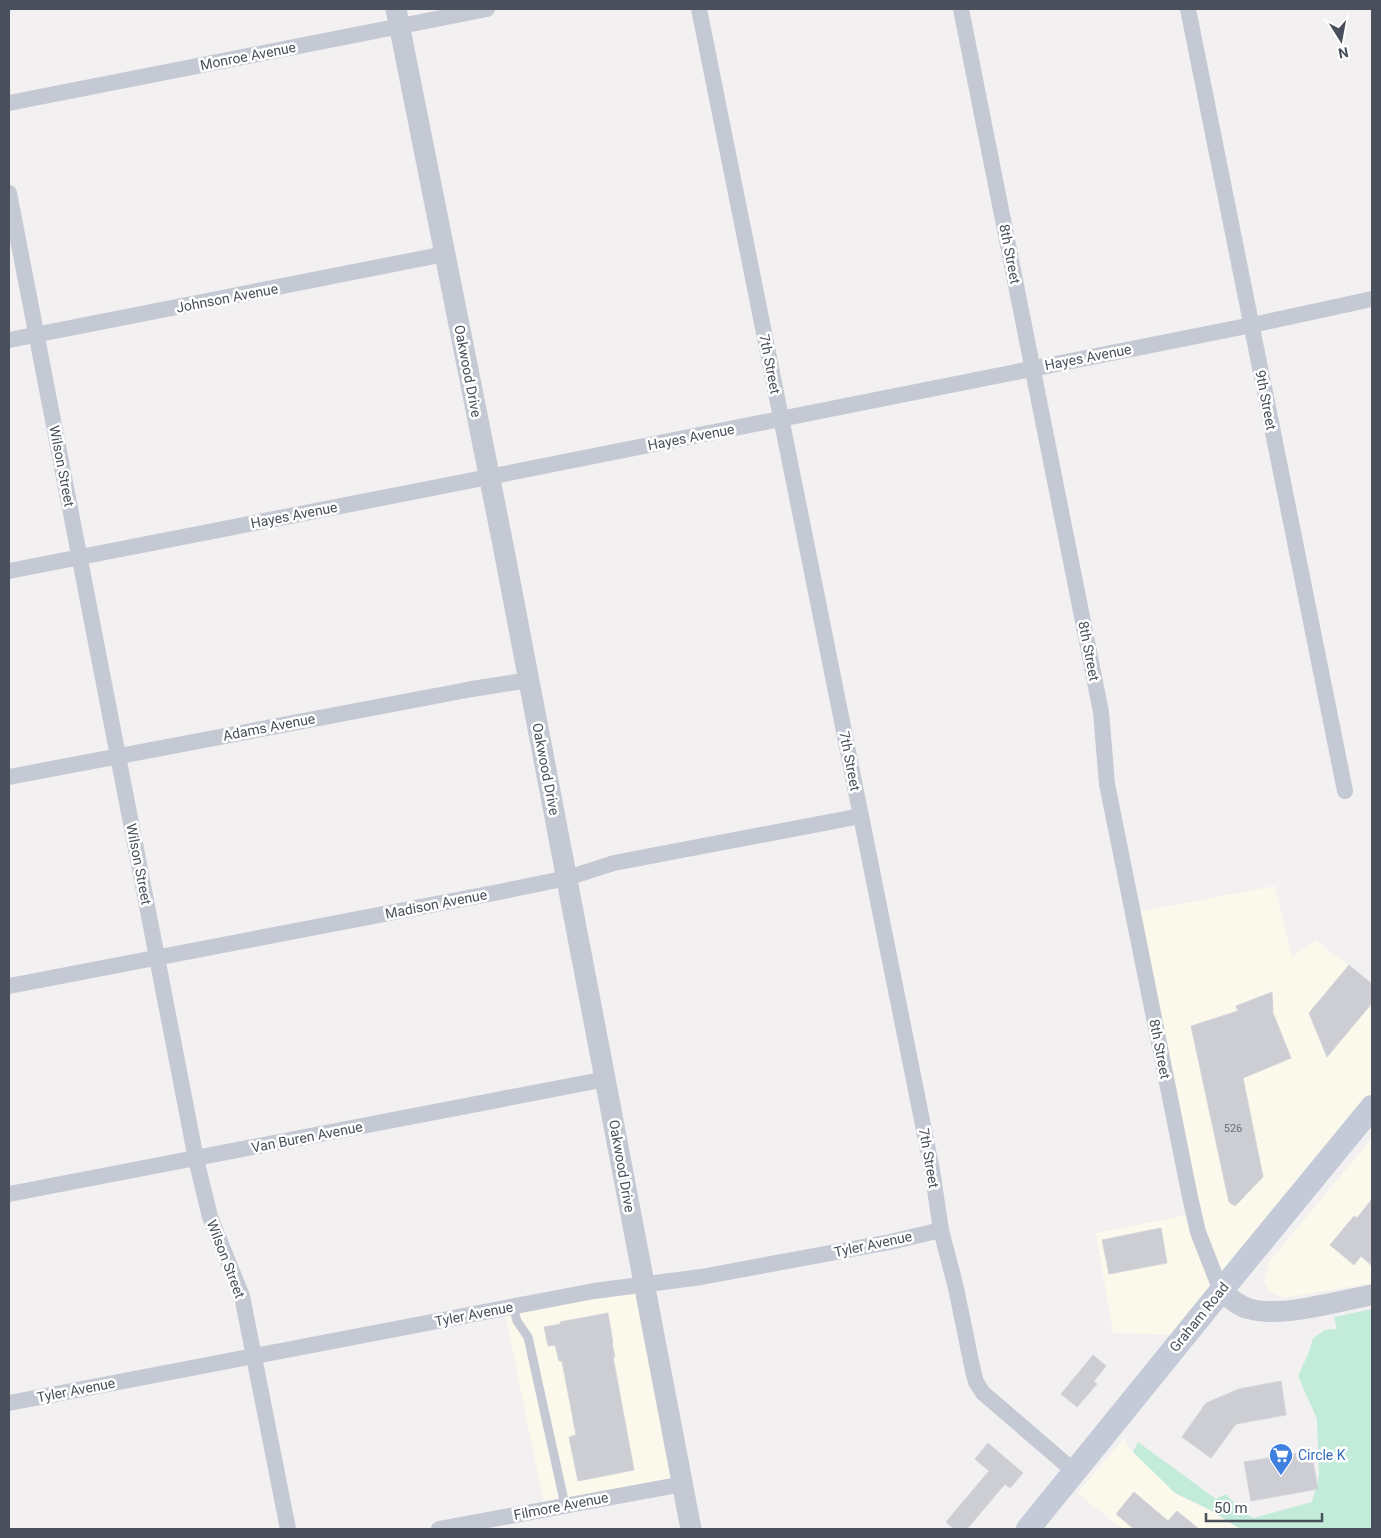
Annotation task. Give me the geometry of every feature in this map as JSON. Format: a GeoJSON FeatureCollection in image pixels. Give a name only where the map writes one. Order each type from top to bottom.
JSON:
{"type":"FeatureCollection","features":[{"type":"Feature","properties":{"kind":"main road","name":"Graham Road"},"geometry":{"type":"LineString","coordinates":[[1028,1529],[1220,1291],[1372,1107]]}},
{"type":"Feature","properties":{"kind":"street","name":"Monroe Avenue"},"geometry":{"type":"LineString","coordinates":[[9,103],[398,18],[487,9]]}},
{"type":"Feature","properties":{"kind":"street","name":"7th Street"},"geometry":{"type":"LineString","coordinates":[[699,9],[932,1170],[940,1230],[956,1288],[973,1371],[976,1382],[983,1393],[1075,1472]]}},
{"type":"Feature","properties":{"kind":"street","name":"8th Street"},"geometry":{"type":"LineString","coordinates":[[961,9],[1101,712],[1107,784],[1188,1188],[1198,1232],[1220,1291]]}},
{"type":"Feature","properties":{"kind":"street","name":"9th Street"},"geometry":{"type":"LineString","coordinates":[[1188,9],[1345,791]]}},
{"type":"Feature","properties":{"kind":"street","name":"Oakwood Drive"},"geometry":{"type":"LineString","coordinates":[[398,18],[503,545],[691,1529]]}},
{"type":"Feature","properties":{"kind":"street","name":"Wilson Street"},"geometry":{"type":"LineString","coordinates":[[9,193],[108,698],[116,756],[128,804],[196,1159],[210,1217],[242,1296],[288,1529]]}},
{"type":"Feature","properties":{"kind":"street","name":"Johnson Avenue"},"geometry":{"type":"LineString","coordinates":[[9,340],[445,254]]}},
{"type":"Feature","properties":{"kind":"street","name":"Hayes Avenue"},"geometry":{"type":"LineString","coordinates":[[9,571],[781,419],[1252,325],[1372,299]]}},
{"type":"Feature","properties":{"kind":"street","name":"Adams Avenue"},"geometry":{"type":"LineString","coordinates":[[9,777],[472,689],[529,680]]}},
{"type":"Feature","properties":{"kind":"street","name":"Madison Avenue"},"geometry":{"type":"LineString","coordinates":[[9,986],[567,878],[614,862],[861,816]]}},
{"type":"Feature","properties":{"kind":"street","name":"Van Buren Avenue"},"geometry":{"type":"LineString","coordinates":[[9,1194],[606,1079]]}},
{"type":"Feature","properties":{"kind":"street","name":"Tyler Avenue"},"geometry":{"type":"LineString","coordinates":[[9,1403],[594,1291],[702,1277],[890,1242],[940,1230]]}},
{"type":"Feature","properties":{"kind":"street"},"geometry":{"type":"LineString","coordinates":[[1220,1291],[1249,1309],[1282,1312],[1372,1295]]}},
{"type":"Feature","properties":{"kind":"street","name":"Filmore Avenue"},"geometry":{"type":"LineString","coordinates":[[439,1529],[683,1484]]}},
{"type":"Feature","properties":{"kind":"lane"},"geometry":{"type":"LineString","coordinates":[[513,1307],[517,1321],[528,1337],[565,1505]]}},
{"type":"Feature","properties":{"kind":"shaded area"},"geometry":{"type":"Polygon","coordinates":[[[1275,886],[1292,957],[1316,940],[1372,984],[1372,1107],[1185,1335],[1113,1333],[1096,1233],[1193,1214],[1133,913],[1275,886]]]}},
{"type":"Feature","properties":{"kind":"shaded area"},"geometry":{"type":"Polygon","coordinates":[[[1372,1138],[1372,1283],[1284,1298],[1269,1291],[1264,1282],[1269,1262],[1372,1138]]]}},
{"type":"Feature","properties":{"kind":"shaded area"},"geometry":{"type":"Polygon","coordinates":[[[644,1285],[683,1484],[545,1509],[504,1308],[644,1285]]]}},
{"type":"Feature","properties":{"kind":"shaded area"},"geometry":{"type":"Polygon","coordinates":[[[1124,1438],[1128,1447],[1175,1493],[1244,1529],[1123,1529],[1077,1493],[1124,1438]]]}},
{"type":"Feature","properties":{"kind":"green space"},"geometry":{"type":"Polygon","coordinates":[[[1372,1309],[1372,1529],[1244,1529],[1237,1527],[1208,1509],[1175,1493],[1133,1452],[1138,1442],[1216,1499],[1226,1494],[1236,1505],[1253,1518],[1312,1502],[1319,1476],[1317,1419],[1298,1376],[1313,1338],[1325,1330],[1337,1329],[1334,1317],[1372,1309]]]}},
{"type":"Feature","properties":{"kind":"building"},"geometry":{"type":"Polygon","coordinates":[[[1349,965],[1372,984],[1372,1003],[1327,1057],[1309,1013],[1349,965]]]}},
{"type":"Feature","properties":{"kind":"building"},"geometry":{"type":"Polygon","coordinates":[[[1272,992],[1273,1013],[1291,1058],[1243,1078],[1263,1177],[1235,1206],[1229,1202],[1191,1026],[1238,1011],[1236,1006],[1272,992]]]}},
{"type":"Feature","properties":{"kind":"building"},"geometry":{"type":"Polygon","coordinates":[[[1372,1199],[1372,1266],[1361,1256],[1354,1265],[1330,1245],[1354,1216],[1357,1218],[1372,1199]]]}},
{"type":"Feature","properties":{"kind":"building"},"geometry":{"type":"Polygon","coordinates":[[[1161,1228],[1167,1263],[1109,1274],[1102,1240],[1161,1228]]]}},
{"type":"Feature","properties":{"kind":"building"},"geometry":{"type":"Polygon","coordinates":[[[608,1313],[615,1357],[613,1357],[634,1470],[578,1481],[569,1437],[576,1435],[562,1361],[559,1361],[555,1345],[548,1346],[544,1327],[608,1313]]]}},
{"type":"Feature","properties":{"kind":"building"},"geometry":{"type":"Polygon","coordinates":[[[1093,1355],[1106,1366],[1094,1381],[1097,1384],[1077,1407],[1061,1394],[1093,1355]]]}},
{"type":"Feature","properties":{"kind":"building"},"geometry":{"type":"Polygon","coordinates":[[[1281,1381],[1286,1415],[1236,1424],[1211,1458],[1182,1437],[1206,1403],[1239,1389],[1281,1381]]]}},
{"type":"Feature","properties":{"kind":"building"},"geometry":{"type":"Polygon","coordinates":[[[988,1443],[1023,1473],[1010,1488],[1005,1484],[967,1529],[954,1529],[946,1522],[989,1471],[975,1459],[988,1443]]]}},
{"type":"Feature","properties":{"kind":"building","name":"Circle K"},"geometry":{"type":"Polygon","coordinates":[[[1311,1451],[1318,1489],[1251,1501],[1244,1462],[1311,1451]]]}},
{"type":"Feature","properties":{"kind":"building"},"geometry":{"type":"Polygon","coordinates":[[[1134,1492],[1168,1521],[1177,1511],[1199,1529],[1134,1529],[1116,1514],[1134,1492]]]}},
{"type":"Feature","properties":{"kind":"place","name":"Circle K"},"geometry":{"type":"Point","coordinates":[1281,1476]}}]}
